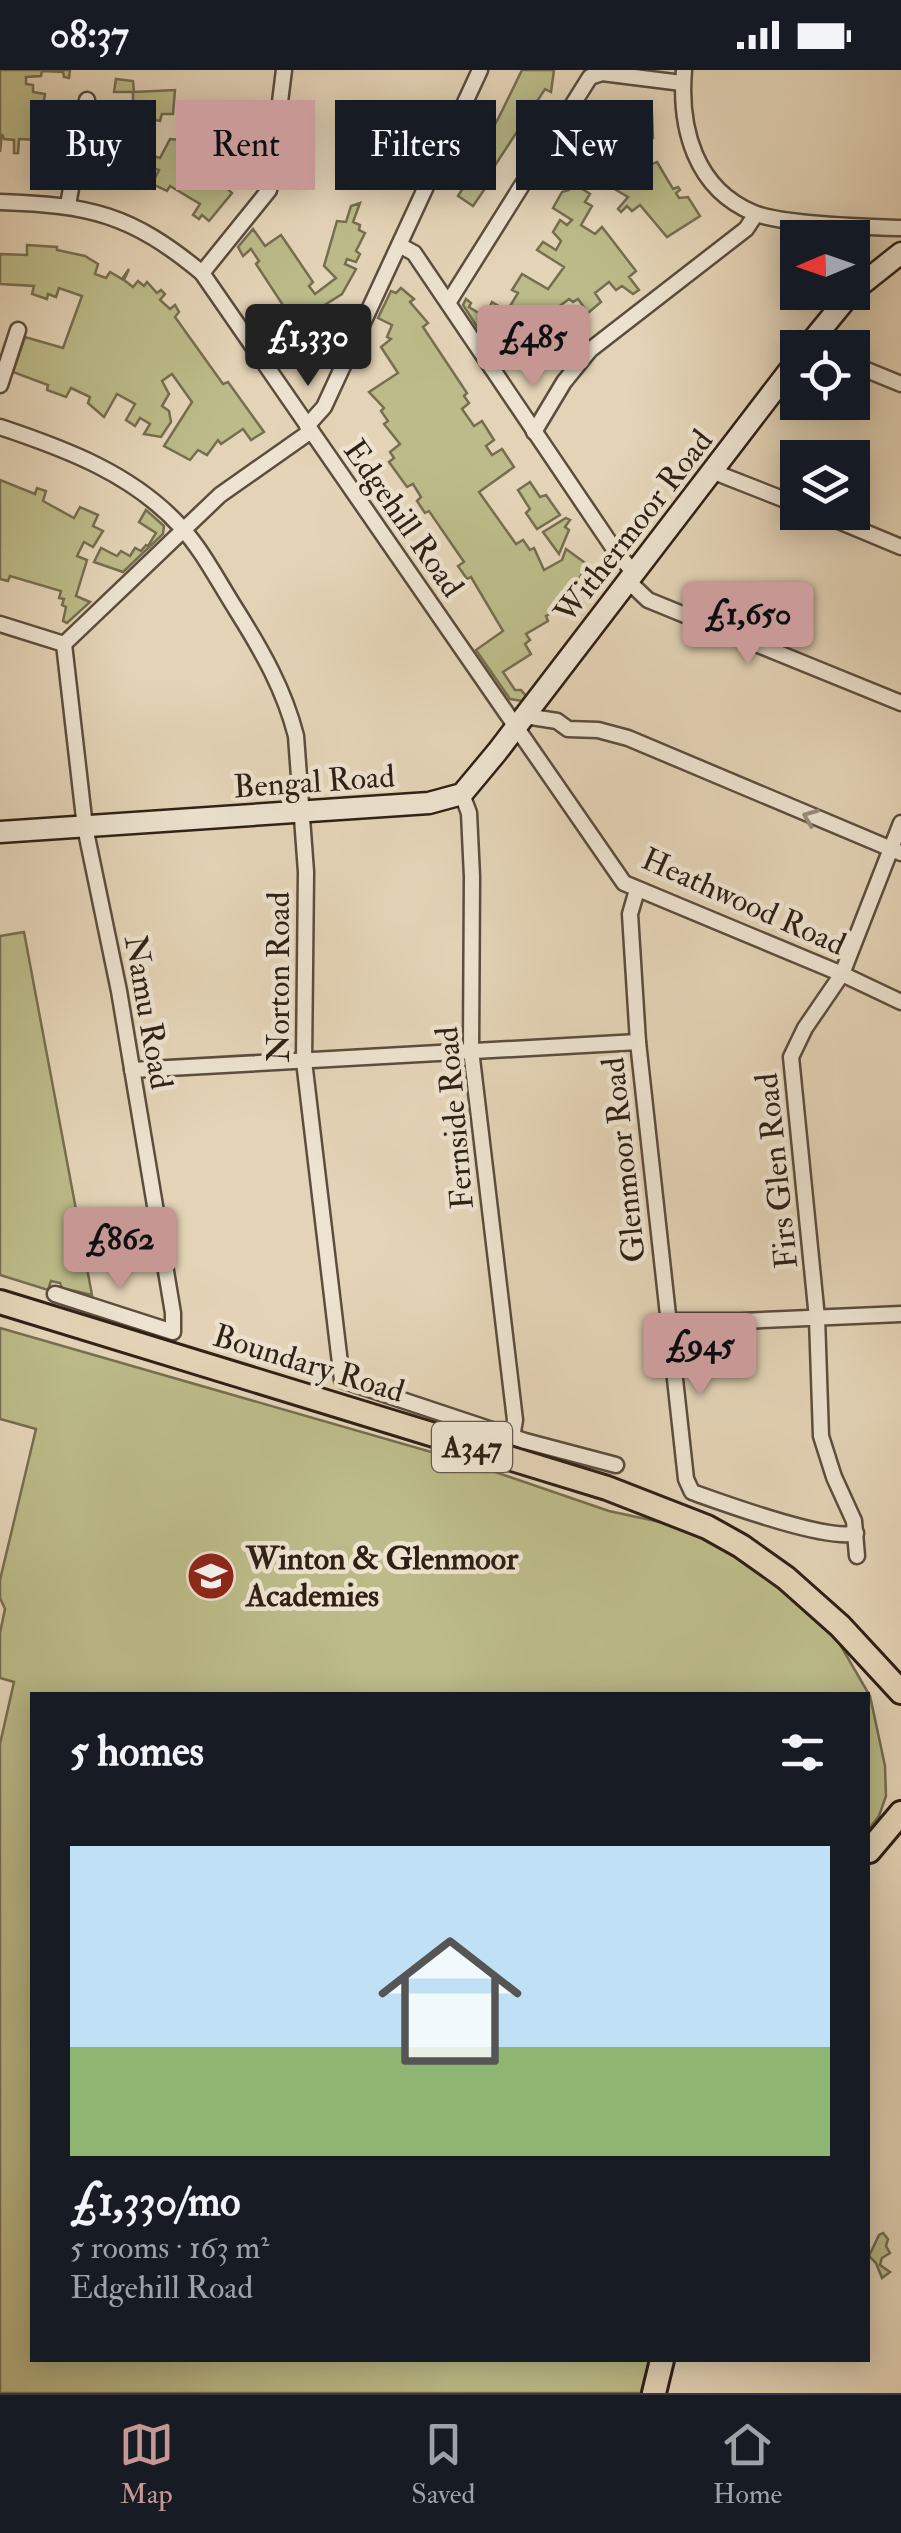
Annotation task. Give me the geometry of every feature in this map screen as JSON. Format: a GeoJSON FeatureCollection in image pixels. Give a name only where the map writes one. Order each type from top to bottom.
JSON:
{"type":"FeatureCollection","features":[{"type":"Feature","properties":{"kind":"main road","name":"Boundary Road"},"geometry":{"type":"LineString","coordinates":[[0,1302],[655,1504],[707,1527],[767,1564],[840,1626],[899,1687]]}},
{"type":"Feature","properties":{"kind":"main road"},"geometry":{"type":"LineString","coordinates":[[870,1850],[901,1813]]}},
{"type":"Feature","properties":{"kind":"main road"},"geometry":{"type":"LineString","coordinates":[[870,1850],[901,1823]]}},
{"type":"Feature","properties":{"kind":"main road"},"geometry":{"type":"LineString","coordinates":[[654,2393],[662,2362]]}},
{"type":"Feature","properties":{"kind":"street"},"geometry":{"type":"LineString","coordinates":[[202,273],[269,190],[284,70]]}},
{"type":"Feature","properties":{"kind":"street"},"geometry":{"type":"LineString","coordinates":[[0,624],[64,644],[183,529],[309,429],[319,417],[401,246],[480,70]]}},
{"type":"Feature","properties":{"kind":"street"},"geometry":{"type":"LineString","coordinates":[[448,303],[590,77],[602,74],[683,76],[684,120],[696,161],[723,193],[756,214],[901,228]]}},
{"type":"Feature","properties":{"kind":"street"},"geometry":{"type":"LineString","coordinates":[[68,205],[71,190]]}},
{"type":"Feature","properties":{"kind":"street","name":"Edgehill Road"},"geometry":{"type":"LineString","coordinates":[[0,202],[68,205],[113,216],[172,248],[202,273],[520,722]]}},
{"type":"Feature","properties":{"kind":"street"},"geometry":{"type":"LineString","coordinates":[[534,432],[579,361],[746,229],[756,214]]}},
{"type":"Feature","properties":{"kind":"street"},"geometry":{"type":"LineString","coordinates":[[401,246],[414,253],[648,600],[901,703]]}},
{"type":"Feature","properties":{"kind":"street","name":"Withermoor Road"},"geometry":{"type":"LineString","coordinates":[[870,278],[901,253]]}},
{"type":"Feature","properties":{"kind":"street","name":"Withermoor Road"},"geometry":{"type":"LineString","coordinates":[[821,330],[837,310]]}},
{"type":"Feature","properties":{"kind":"street"},"geometry":{"type":"LineString","coordinates":[[0,386],[18,330]]}},
{"type":"Feature","properties":{"kind":"street"},"geometry":{"type":"LineString","coordinates":[[870,371],[901,384]]}},
{"type":"Feature","properties":{"kind":"street","name":"Withermoor Road"},"geometry":{"type":"LineString","coordinates":[[520,722],[780,384]]}},
{"type":"Feature","properties":{"kind":"street","name":"Norton Road"},"geometry":{"type":"LineString","coordinates":[[0,427],[58,447],[107,470],[147,497],[183,529],[280,685],[296,736],[306,872],[304,1061],[342,1380],[512,1436],[616,1464]]}},
{"type":"Feature","properties":{"kind":"street"},"geometry":{"type":"LineString","coordinates":[[714,472],[780,498]]}},
{"type":"Feature","properties":{"kind":"street"},"geometry":{"type":"LineString","coordinates":[[860,530],[901,547]]}},
{"type":"Feature","properties":{"kind":"street","name":"Namu Road"},"geometry":{"type":"LineString","coordinates":[[54,1294],[173,1332],[132,1070],[85,826],[62,656],[64,644]]}},
{"type":"Feature","properties":{"kind":"street"},"geometry":{"type":"LineString","coordinates":[[462,794],[520,722],[557,722],[568,729],[598,730],[628,738],[896,851]]}},
{"type":"Feature","properties":{"kind":"street","name":"Heathwood Road"},"geometry":{"type":"LineString","coordinates":[[520,722],[624,882],[901,1002]]}},
{"type":"Feature","properties":{"kind":"street","name":"Bengal Road"},"geometry":{"type":"LineString","coordinates":[[0,832],[429,803],[462,794]]}},
{"type":"Feature","properties":{"kind":"street","name":"Fernside Road"},"geometry":{"type":"LineString","coordinates":[[462,794],[469,813],[472,877],[471,1050],[515,1420],[512,1436]]}},
{"type":"Feature","properties":{"kind":"street","name":"Firs Glen Road"},"geometry":{"type":"LineString","coordinates":[[858,1556],[856,1533],[821,1436],[818,1318],[791,1057],[805,1028],[842,974],[896,851],[901,823]]}},
{"type":"Feature","properties":{"kind":"street","name":"Glenmoor Road"},"geometry":{"type":"LineString","coordinates":[[637,890],[630,914],[638,1042],[686,1479],[692,1492],[834,1535],[856,1533]]}},
{"type":"Feature","properties":{"kind":"street"},"geometry":{"type":"LineString","coordinates":[[132,1070],[638,1042]]}},
{"type":"Feature","properties":{"kind":"street"},"geometry":{"type":"LineString","coordinates":[[668,1321],[901,1314]]}},
{"type":"Feature","properties":{"kind":"shaded area"},"geometry":{"type":"Polygon","coordinates":[[[0,70],[70,70],[69,78],[63,72],[42,71],[41,76],[26,77],[33,92],[45,94],[44,100],[30,100],[30,140],[19,139],[18,153],[14,153],[14,140],[4,139],[2,134],[0,152],[0,70]]]}},
{"type":"Feature","properties":{"kind":"shaded area"},"geometry":{"type":"Polygon","coordinates":[[[522,70],[554,70],[551,92],[545,89],[538,100],[516,100],[516,133],[496,164],[496,122],[522,70]]]}},
{"type":"Feature","properties":{"kind":"shaded area"},"geometry":{"type":"Polygon","coordinates":[[[116,79],[133,81],[134,92],[175,90],[173,114],[162,114],[160,121],[156,120],[156,100],[133,100],[133,92],[114,92],[116,79]]]}},
{"type":"Feature","properties":{"kind":"shaded area"},"geometry":{"type":"Polygon","coordinates":[[[170,139],[176,140],[176,190],[170,186],[167,191],[156,186],[156,157],[160,158],[170,139]]]}},
{"type":"Feature","properties":{"kind":"shaded area"},"geometry":{"type":"Polygon","coordinates":[[[657,162],[673,189],[680,190],[676,193],[679,198],[688,197],[700,216],[667,237],[640,205],[632,211],[627,206],[621,212],[618,209],[628,197],[616,190],[653,190],[653,164],[657,162]]]}},
{"type":"Feature","properties":{"kind":"shaded area"},"geometry":{"type":"Polygon","coordinates":[[[177,190],[232,193],[209,221],[202,215],[199,219],[193,215],[200,204],[177,190]]]}},
{"type":"Feature","properties":{"kind":"shaded area"},"geometry":{"type":"Polygon","coordinates":[[[462,190],[484,190],[473,206],[458,196],[462,190]]]}},
{"type":"Feature","properties":{"kind":"shaded area"},"geometry":{"type":"Polygon","coordinates":[[[584,190],[590,194],[585,202],[592,206],[581,225],[595,234],[602,227],[636,271],[629,277],[639,290],[633,294],[622,286],[616,290],[609,282],[595,293],[601,302],[588,313],[578,299],[569,299],[561,305],[573,325],[565,331],[556,319],[548,325],[554,335],[529,361],[526,351],[508,339],[512,333],[500,323],[485,339],[463,305],[466,299],[471,303],[469,307],[485,317],[492,302],[507,311],[518,293],[512,290],[522,274],[548,289],[564,267],[537,250],[543,242],[556,250],[561,241],[553,232],[560,220],[567,225],[572,220],[553,208],[562,192],[584,190]]]}},
{"type":"Feature","properties":{"kind":"shaded area"},"geometry":{"type":"Polygon","coordinates":[[[360,203],[353,222],[365,233],[356,251],[360,254],[356,262],[347,259],[345,264],[356,269],[342,294],[323,306],[335,324],[328,330],[336,342],[319,352],[295,314],[290,316],[256,264],[259,261],[251,249],[243,256],[238,247],[253,229],[265,246],[281,235],[313,282],[309,286],[315,294],[336,278],[324,266],[337,221],[346,222],[351,206],[360,203]]]}},
{"type":"Feature","properties":{"kind":"shaded area"},"geometry":{"type":"Polygon","coordinates":[[[27,245],[57,247],[85,256],[98,264],[95,274],[106,278],[110,272],[122,279],[129,269],[124,280],[133,287],[138,281],[144,286],[147,282],[157,293],[161,290],[165,294],[160,300],[170,309],[175,305],[179,312],[175,317],[223,384],[228,382],[264,432],[251,440],[243,429],[221,444],[218,440],[207,455],[198,450],[190,460],[164,446],[192,402],[172,374],[162,381],[169,394],[162,406],[169,411],[171,422],[161,437],[144,434],[150,424],[140,418],[135,426],[126,420],[135,404],[117,394],[104,417],[88,403],[90,397],[71,388],[66,397],[47,390],[48,385],[13,372],[25,337],[63,348],[82,296],[59,288],[56,297],[48,294],[47,299],[32,294],[34,286],[0,284],[0,254],[27,255],[27,245]]]}},
{"type":"Feature","properties":{"kind":"shaded area"},"geometry":{"type":"Polygon","coordinates":[[[401,288],[414,299],[410,302],[428,323],[423,327],[467,393],[464,396],[469,403],[462,409],[474,426],[482,421],[494,440],[486,446],[492,455],[502,449],[514,467],[479,492],[516,544],[523,540],[530,550],[534,548],[544,570],[562,560],[566,549],[588,565],[559,609],[526,634],[530,640],[525,644],[531,654],[503,672],[515,690],[521,690],[527,697],[522,701],[510,699],[476,650],[503,631],[471,577],[467,579],[458,566],[464,562],[429,511],[425,513],[417,501],[421,497],[413,484],[407,487],[389,462],[394,458],[390,452],[400,444],[384,424],[388,421],[381,411],[384,408],[369,392],[398,373],[381,347],[391,339],[387,337],[392,325],[378,318],[391,291],[396,293],[401,288]]]}},
{"type":"Feature","properties":{"kind":"shaded area"},"geometry":{"type":"Polygon","coordinates":[[[0,480],[35,494],[37,488],[46,491],[43,501],[74,518],[80,507],[98,515],[93,526],[103,531],[93,547],[84,542],[77,556],[87,560],[76,596],[90,602],[67,623],[63,621],[66,607],[62,605],[64,599],[59,598],[61,591],[10,576],[8,581],[0,579],[0,480]]]}},
{"type":"Feature","properties":{"kind":"shaded area"},"geometry":{"type":"Polygon","coordinates":[[[530,482],[540,497],[546,495],[560,515],[537,529],[518,490],[530,482]]]}},
{"type":"Feature","properties":{"kind":"shaded area"},"geometry":{"type":"Polygon","coordinates":[[[146,510],[164,526],[163,534],[123,572],[94,562],[101,548],[117,556],[121,551],[130,556],[135,548],[141,551],[148,546],[156,533],[139,522],[146,510]]]}},
{"type":"Feature","properties":{"kind":"shaded area"},"geometry":{"type":"Polygon","coordinates":[[[566,518],[570,520],[565,527],[569,530],[559,554],[543,532],[566,518]]]}},
{"type":"Feature","properties":{"kind":"shaded area"},"geometry":{"type":"Polygon","coordinates":[[[24,932],[92,1295],[62,1288],[60,1283],[51,1281],[48,1290],[0,1275],[0,936],[24,932]]]}},
{"type":"Feature","properties":{"kind":"shaded area"},"geometry":{"type":"Polygon","coordinates":[[[0,1328],[466,1462],[609,1511],[683,1527],[753,1564],[831,1629],[868,1692],[30,1692],[30,2362],[650,2362],[642,2393],[0,2393],[0,1744],[14,1682],[0,1678],[0,1633],[5,1609],[0,1598],[0,1580],[36,1429],[0,1419],[0,1328]]]}},
{"type":"Feature","properties":{"kind":"shaded area"},"geometry":{"type":"Polygon","coordinates":[[[870,1696],[885,1766],[886,1796],[870,1827],[870,1696]]]}},
{"type":"Feature","properties":{"kind":"shaded area"},"geometry":{"type":"Polygon","coordinates":[[[883,2233],[888,2239],[890,2253],[882,2258],[880,2265],[890,2272],[882,2278],[870,2257],[883,2233]]]}},
{"type":"Feature","properties":{"kind":"place","name":"Winton & Glenmoor Academies"},"geometry":{"type":"Point","coordinates":[211,1576]}}]}
